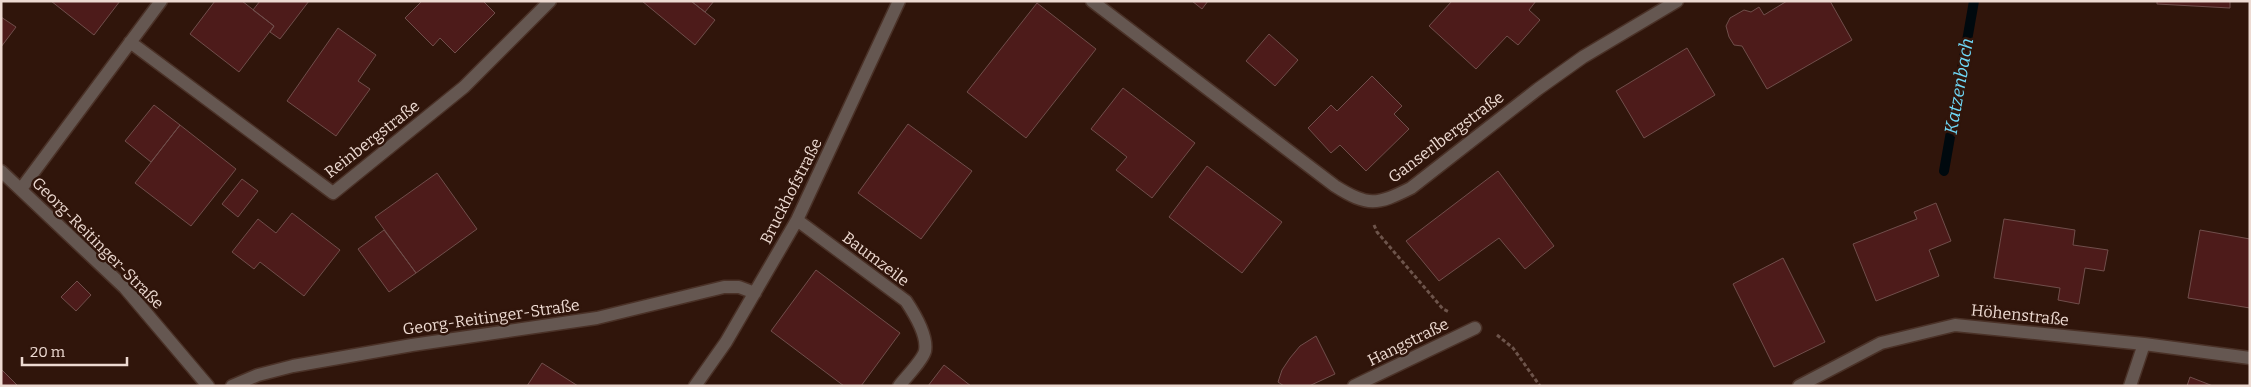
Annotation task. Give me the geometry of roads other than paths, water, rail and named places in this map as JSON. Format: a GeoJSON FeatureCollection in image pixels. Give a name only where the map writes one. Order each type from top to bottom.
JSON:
{"type":"FeatureCollection","features":[{"type":"Feature","properties":{"kind":"street"},"geometry":{"type":"LineString","coordinates":[[21,190],[161,1]]}},
{"type":"Feature","properties":{"kind":"street","name":"Reinbergstraße"},"geometry":{"type":"LineString","coordinates":[[130,42],[333,193],[464,87],[550,1]]}},
{"type":"Feature","properties":{"kind":"street","name":"Bruckhofstraße"},"geometry":{"type":"LineString","coordinates":[[696,386],[726,342],[797,220],[899,1]]}},
{"type":"Feature","properties":{"kind":"street","name":"Ganserlbergstraße"},"geometry":{"type":"LineString","coordinates":[[1092,1],[1335,186],[1352,197],[1367,202],[1389,199],[1411,188],[1575,63],[1622,32],[1677,1]]}},
{"type":"Feature","properties":{"kind":"street","name":"Georg-Reitinger-Straße"},"geometry":{"type":"LineString","coordinates":[[1,171],[125,288],[208,386]]}},
{"type":"Feature","properties":{"kind":"street","name":"Baumzeile"},"geometry":{"type":"LineString","coordinates":[[797,220],[906,301],[914,313],[924,340],[925,352],[899,386]]}},
{"type":"Feature","properties":{"kind":"street","name":"Georg-Reitinger-Straße"},"geometry":{"type":"LineString","coordinates":[[232,386],[258,375],[293,366],[412,345],[597,318],[724,287],[739,287],[755,293]]}},
{"type":"Feature","properties":{"kind":"street","name":"Höhenstraße"},"geometry":{"type":"LineString","coordinates":[[1799,386],[1880,343],[1955,325],[2144,344],[2250,358]]}},
{"type":"Feature","properties":{"kind":"street","name":"Hangstraße"},"geometry":{"type":"LineString","coordinates":[[1354,386],[1475,328]]}},
{"type":"Feature","properties":{"kind":"street"},"geometry":{"type":"LineString","coordinates":[[2130,386],[2144,344]]}},
{"type":"Feature","properties":{"kind":"waterway","name":"Katzenbach"},"geometry":{"type":"LineString","coordinates":[[1944,171],[1974,1]]}}]}
